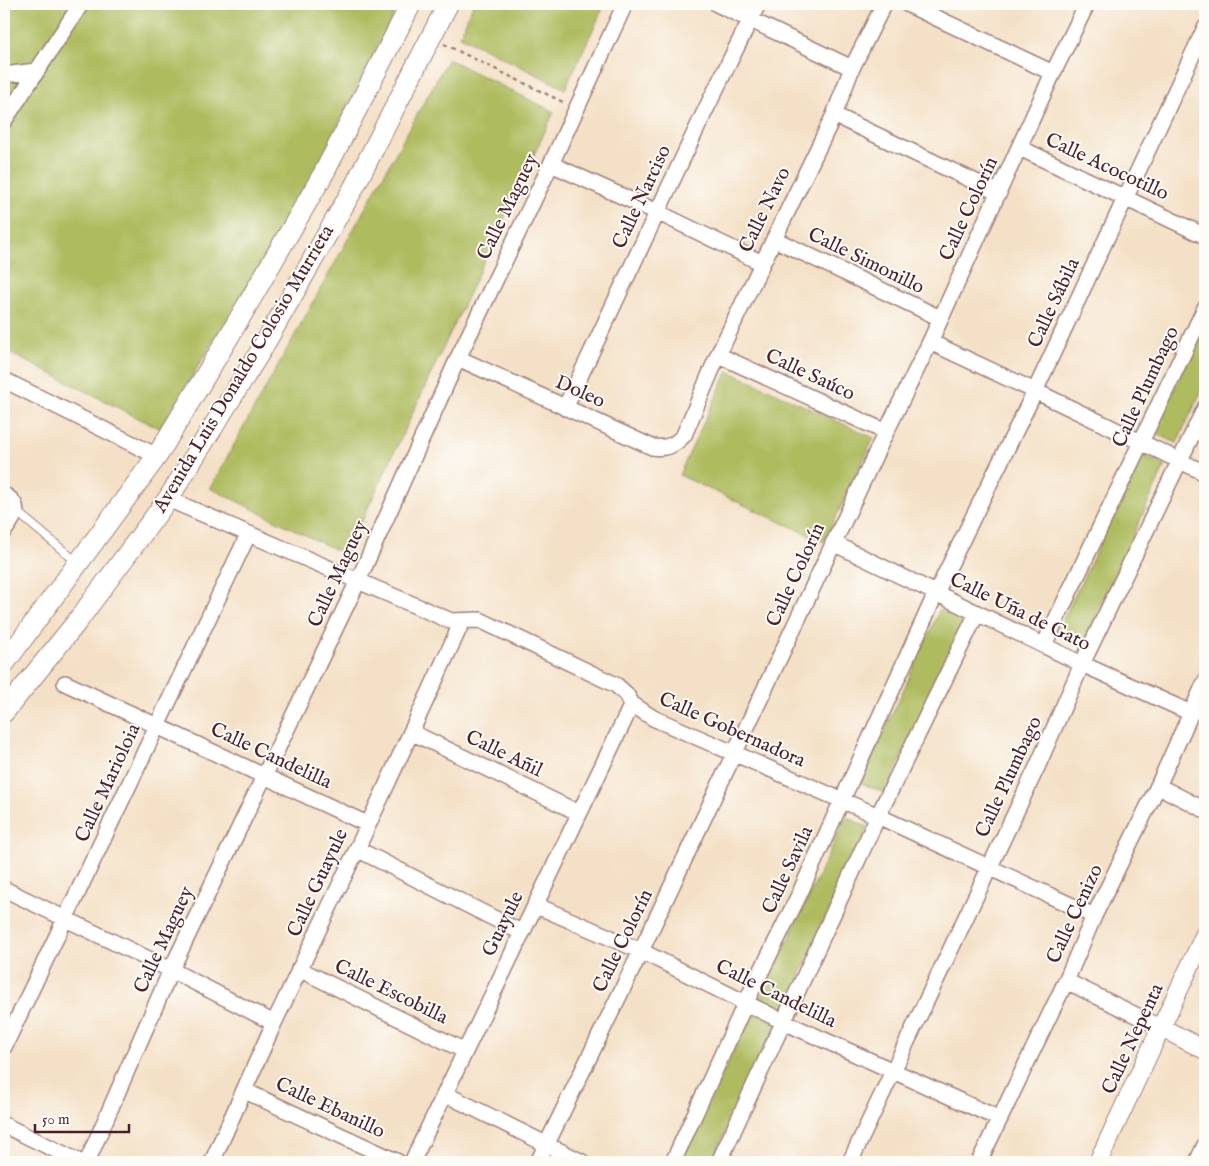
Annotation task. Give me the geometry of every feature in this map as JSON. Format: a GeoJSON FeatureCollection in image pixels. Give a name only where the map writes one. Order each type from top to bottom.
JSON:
{"type":"FeatureCollection","features":[{"type":"Feature","properties":{"kind":"main road","name":"Avenida Luis Donaldo Colosio Murrieta"},"geometry":{"type":"LineString","coordinates":[[4,664],[157,456],[325,171],[411,4]]}},
{"type":"Feature","properties":{"kind":"main road","name":"Avenida Luis Donaldo Colosio Murrieta"},"geometry":{"type":"LineString","coordinates":[[4,712],[76,623],[168,500],[260,352],[353,189],[448,4]]}},
{"type":"Feature","properties":{"kind":"street"},"geometry":{"type":"LineString","coordinates":[[4,121],[81,4]]}},
{"type":"Feature","properties":{"kind":"street","name":"Calle Maguey"},"geometry":{"type":"LineString","coordinates":[[87,1162],[171,970],[358,581],[458,358],[625,4]]}},
{"type":"Feature","properties":{"kind":"street"},"geometry":{"type":"LineString","coordinates":[[717,4],[852,68]]}},
{"type":"Feature","properties":{"kind":"street","name":"Calle Narciso"},"geometry":{"type":"LineString","coordinates":[[565,408],[705,111],[758,4]]}},
{"type":"Feature","properties":{"kind":"street","name":"Calle Navo"},"geometry":{"type":"LineString","coordinates":[[684,435],[718,355],[834,115],[852,68],[884,4]]}},
{"type":"Feature","properties":{"kind":"street"},"geometry":{"type":"LineString","coordinates":[[907,4],[1053,73]]}},
{"type":"Feature","properties":{"kind":"street","name":"Calle Colorín"},"geometry":{"type":"LineString","coordinates":[[538,1162],[641,952],[733,754],[930,342],[1053,73],[1087,4]]}},
{"type":"Feature","properties":{"kind":"street","name":"Calle Sábila"},"geometry":{"type":"LineString","coordinates":[[936,593],[1036,390],[1205,28]]}},
{"type":"Feature","properties":{"kind":"street"},"geometry":{"type":"LineString","coordinates":[[4,75],[36,71]]}},
{"type":"Feature","properties":{"kind":"street"},"geometry":{"type":"LineString","coordinates":[[834,115],[999,193]]}},
{"type":"Feature","properties":{"kind":"street","name":"Calle Acocotillo"},"geometry":{"type":"LineString","coordinates":[[1020,148],[1205,236]]}},
{"type":"Feature","properties":{"kind":"street"},"geometry":{"type":"LineString","coordinates":[[551,164],[658,212],[762,263]]}},
{"type":"Feature","properties":{"kind":"street","name":"Calle Simonillo"},"geometry":{"type":"LineString","coordinates":[[774,239],[940,318]]}},
{"type":"Feature","properties":{"kind":"street","name":"Calle Plumbago"},"geometry":{"type":"LineString","coordinates":[[1044,645],[1205,308]]}},
{"type":"Feature","properties":{"kind":"street"},"geometry":{"type":"LineString","coordinates":[[930,342],[1036,390],[1205,474]]}},
{"type":"Feature","properties":{"kind":"street","name":"Calle Saúco"},"geometry":{"type":"LineString","coordinates":[[718,355],[886,432]]}},
{"type":"Feature","properties":{"kind":"street","name":"Doleo"},"geometry":{"type":"LineString","coordinates":[[458,358],[652,447],[664,448],[676,444],[684,435]]}},
{"type":"Feature","properties":{"kind":"street"},"geometry":{"type":"LineString","coordinates":[[4,380],[157,456]]}},
{"type":"Feature","properties":{"kind":"street","name":"Calle Plumbago"},"geometry":{"type":"LineString","coordinates":[[850,1162],[1038,765],[1082,664],[1205,408]]}},
{"type":"Feature","properties":{"kind":"street","name":"Calle Gobernadora"},"geometry":{"type":"LineString","coordinates":[[168,500],[451,621],[480,620],[616,685],[626,694],[632,704],[652,718],[878,816],[1094,916]]}},
{"type":"Feature","properties":{"kind":"street"},"geometry":{"type":"LineString","coordinates":[[4,531],[14,519],[10,502]]}},
{"type":"Feature","properties":{"kind":"street","name":"Calle Marioloia"},"geometry":{"type":"LineString","coordinates":[[4,1047],[248,535]]}},
{"type":"Feature","properties":{"kind":"street","name":"Calle Uña de Gato"},"geometry":{"type":"LineString","coordinates":[[834,542],[1082,664],[1190,713]]}},
{"type":"Feature","properties":{"kind":"street","name":"Calle Savila"},"geometry":{"type":"LineString","coordinates":[[673,1162],[746,1002],[798,897],[936,593]]}},
{"type":"Feature","properties":{"kind":"street"},"geometry":{"type":"LineString","coordinates":[[719,1162],[878,816],[977,613]]}},
{"type":"Feature","properties":{"kind":"street","name":"Calle Guayule"},"geometry":{"type":"LineString","coordinates":[[212,1162],[299,969],[462,622]]}},
{"type":"Feature","properties":{"kind":"street","name":"Calle Cenizo"},"geometry":{"type":"LineString","coordinates":[[979,1162],[1066,981],[1094,916],[1158,786],[1205,682]]}},
{"type":"Feature","properties":{"kind":"street","name":"Calle Candelilla"},"geometry":{"type":"LineString","coordinates":[[65,683],[367,824]]}},
{"type":"Feature","properties":{"kind":"street","name":"Guayule"},"geometry":{"type":"LineString","coordinates":[[412,1162],[632,704]]}},
{"type":"Feature","properties":{"kind":"street","name":"Calle Añil"},"geometry":{"type":"LineString","coordinates":[[411,732],[579,813]]}},
{"type":"Feature","properties":{"kind":"street"},"geometry":{"type":"LineString","coordinates":[[1158,786],[1205,810]]}},
{"type":"Feature","properties":{"kind":"street"},"geometry":{"type":"LineString","coordinates":[[357,849],[522,932]]}},
{"type":"Feature","properties":{"kind":"street"},"geometry":{"type":"LineString","coordinates":[[4,889],[171,970],[274,1023]]}},
{"type":"Feature","properties":{"kind":"street","name":"Calle Candelilla"},"geometry":{"type":"LineString","coordinates":[[535,905],[641,952],[892,1072],[1000,1119]]}},
{"type":"Feature","properties":{"kind":"street","name":"Calle Nepenta"},"geometry":{"type":"LineString","coordinates":[[1098,1162],[1205,934]]}},
{"type":"Feature","properties":{"kind":"street","name":"Calle Escobilla"},"geometry":{"type":"LineString","coordinates":[[299,969],[465,1051]]}},
{"type":"Feature","properties":{"kind":"street"},"geometry":{"type":"LineString","coordinates":[[1066,981],[1205,1050]]}},
{"type":"Feature","properties":{"kind":"street","name":"Calle Ebanillo"},"geometry":{"type":"LineString","coordinates":[[245,1091],[398,1162]]}},
{"type":"Feature","properties":{"kind":"street"},"geometry":{"type":"LineString","coordinates":[[445,1094],[546,1146],[582,1162]]}},
{"type":"Feature","properties":{"kind":"street"},"geometry":{"type":"LineString","coordinates":[[4,1125],[80,1162]]}},
{"type":"Feature","properties":{"kind":"street"},"geometry":{"type":"LineString","coordinates":[[1197,1162],[1205,1145]]}},
{"type":"Feature","properties":{"kind":"lane"},"geometry":{"type":"LineString","coordinates":[[10,502],[78,563]]}},
{"type":"Feature","properties":{"kind":"path"},"geometry":{"type":"LineString","coordinates":[[431,38],[577,109]]}},
{"type":"Feature","properties":{"kind":"green space"},"geometry":{"type":"Polygon","coordinates":[[[4,4],[399,4],[304,192],[160,429],[4,350],[4,4]]]}},
{"type":"Feature","properties":{"kind":"green space"},"geometry":{"type":"Polygon","coordinates":[[[473,4],[605,4],[565,89],[460,36],[473,4]]]}},
{"type":"Feature","properties":{"kind":"green space"},"geometry":{"type":"Polygon","coordinates":[[[448,59],[554,112],[346,555],[210,488],[448,59]]]}},
{"type":"Feature","properties":{"kind":"green space"},"geometry":{"type":"Polygon","coordinates":[[[1205,323],[1205,383],[1177,443],[1154,433],[1205,323]]]}},
{"type":"Feature","properties":{"kind":"green space"},"geometry":{"type":"Polygon","coordinates":[[[728,371],[874,438],[824,542],[679,475],[728,371]]]}},
{"type":"Feature","properties":{"kind":"green space"},"geometry":{"type":"Polygon","coordinates":[[[1143,455],[1165,466],[1083,644],[1057,632],[1143,455]]]}},
{"type":"Feature","properties":{"kind":"green space"},"geometry":{"type":"Polygon","coordinates":[[[940,609],[966,622],[885,793],[861,783],[940,609]]]}},
{"type":"Feature","properties":{"kind":"green space"},"geometry":{"type":"Polygon","coordinates":[[[846,817],[868,827],[784,1010],[760,1000],[846,817]]]}},
{"type":"Feature","properties":{"kind":"green space"},"geometry":{"type":"Polygon","coordinates":[[[752,1012],[776,1024],[711,1162],[682,1162],[752,1012]]]}}]}
